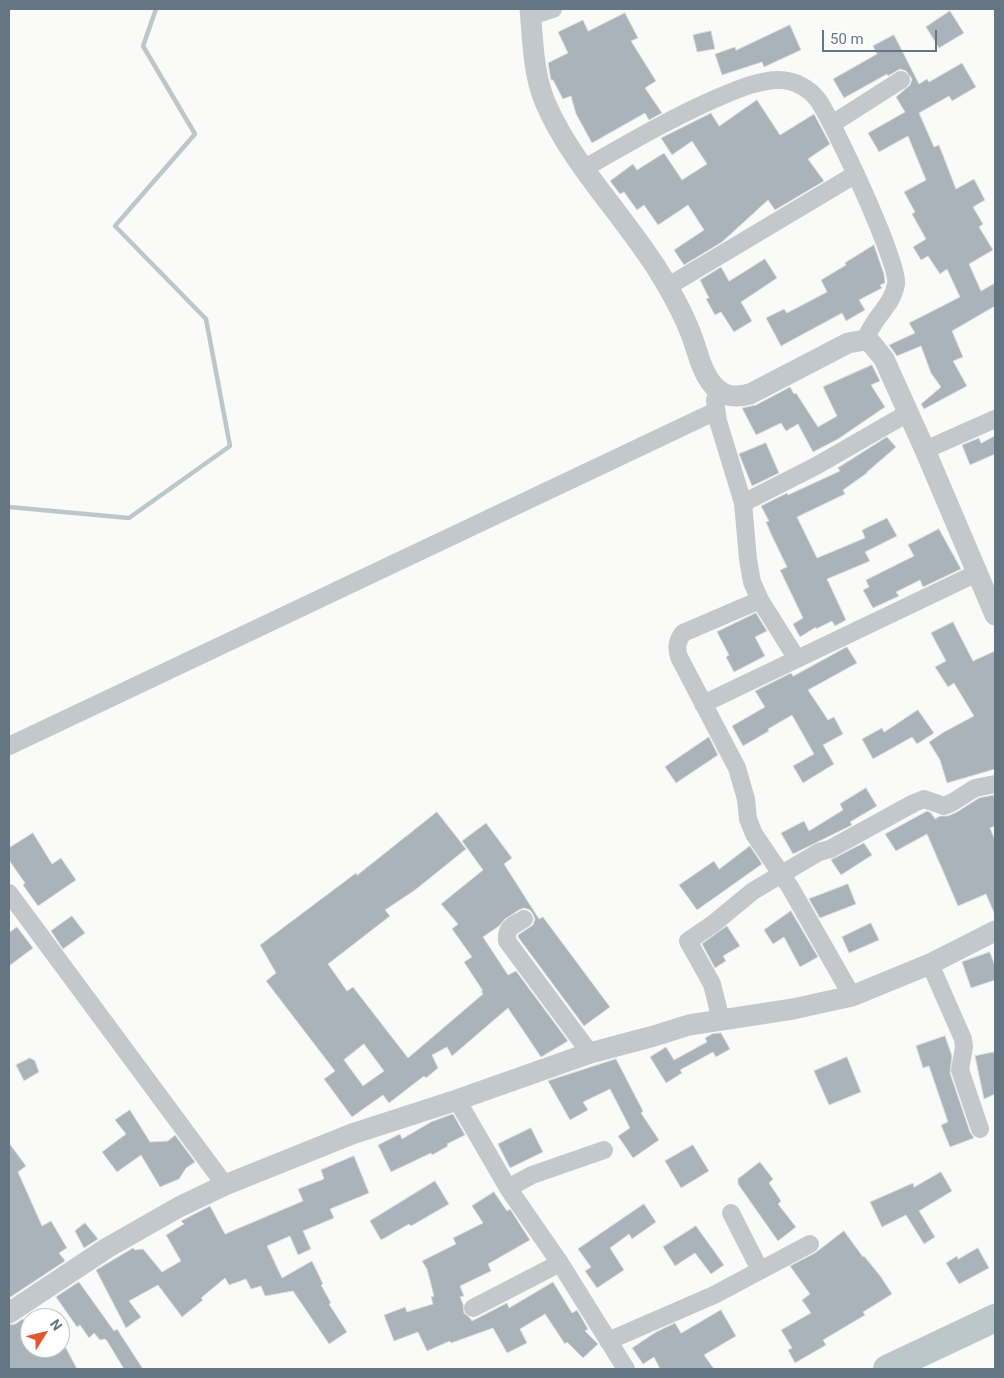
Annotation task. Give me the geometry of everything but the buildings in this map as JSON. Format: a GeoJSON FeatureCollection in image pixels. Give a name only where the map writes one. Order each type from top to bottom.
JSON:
{"type":"FeatureCollection","features":[{"type":"Feature","properties":{"kind":"street"},"geometry":{"type":"LineString","coordinates":[[553,9],[530,12],[538,81],[544,100],[583,168],[668,287],[689,327],[717,400],[743,503],[752,582],[760,600],[797,659]]}},
{"type":"Feature","properties":{"kind":"street"},"geometry":{"type":"LineString","coordinates":[[583,168],[684,112],[754,84],[778,80],[793,81],[806,89],[817,100],[832,124],[856,174],[893,265],[897,283],[893,295],[865,340]]}},
{"type":"Feature","properties":{"kind":"street"},"geometry":{"type":"LineString","coordinates":[[832,124],[901,80]]}},
{"type":"Feature","properties":{"kind":"street"},"geometry":{"type":"LineString","coordinates":[[668,287],[856,174]]}},
{"type":"Feature","properties":{"kind":"street"},"geometry":{"type":"LineString","coordinates":[[9,746],[717,400],[725,394],[736,397],[750,394],[848,343],[865,340],[872,343],[884,359],[995,615]]}},
{"type":"Feature","properties":{"kind":"street"},"geometry":{"type":"LineString","coordinates":[[743,503],[816,466],[908,413]]}},
{"type":"Feature","properties":{"kind":"street"},"geometry":{"type":"LineString","coordinates":[[925,450],[995,419]]}},
{"type":"Feature","properties":{"kind":"street"},"geometry":{"type":"LineString","coordinates":[[704,704],[977,573]]}},
{"type":"Feature","properties":{"kind":"street"},"geometry":{"type":"LineString","coordinates":[[760,600],[683,633],[678,640],[677,649],[679,657],[737,768],[746,799],[748,819],[754,834],[790,887],[852,996]]}},
{"type":"Feature","properties":{"kind":"street"},"geometry":{"type":"LineString","coordinates":[[718,1019],[717,1002],[712,984],[688,941],[713,924],[753,890],[819,852],[830,849],[919,800],[924,799],[944,806],[975,788],[995,784]]}},
{"type":"Feature","properties":{"kind":"street"},"geometry":{"type":"LineString","coordinates":[[9,893],[225,1185]]}},
{"type":"Feature","properties":{"kind":"street"},"geometry":{"type":"LineString","coordinates":[[524,919],[510,927],[506,932],[507,941],[590,1052]]}},
{"type":"Feature","properties":{"kind":"street"},"geometry":{"type":"LineString","coordinates":[[9,1313],[107,1248],[179,1207],[225,1185],[352,1134],[456,1100],[590,1052],[689,1025],[718,1019],[794,1009],[852,996],[930,964],[995,931]]}},
{"type":"Feature","properties":{"kind":"street"},"geometry":{"type":"LineString","coordinates":[[930,964],[963,1039],[964,1048],[960,1070],[980,1129]]}},
{"type":"Feature","properties":{"kind":"street"},"geometry":{"type":"LineString","coordinates":[[456,1100],[508,1188],[560,1263],[626,1369]]}},
{"type":"Feature","properties":{"kind":"street"},"geometry":{"type":"LineString","coordinates":[[508,1188],[532,1175],[604,1150]]}},
{"type":"Feature","properties":{"kind":"street"},"geometry":{"type":"LineString","coordinates":[[731,1213],[760,1270]]}},
{"type":"Feature","properties":{"kind":"street"},"geometry":{"type":"LineString","coordinates":[[608,1341],[714,1295],[810,1244]]}},
{"type":"Feature","properties":{"kind":"street"},"geometry":{"type":"LineString","coordinates":[[473,1308],[560,1263]]}},
{"type":"Feature","properties":{"kind":"waterway"},"geometry":{"type":"LineString","coordinates":[[9,507],[129,518],[230,446],[206,319],[115,226],[195,134],[143,46],[156,9]]}},
{"type":"Feature","properties":{"kind":"waterway"},"geometry":{"type":"LineString","coordinates":[[887,1369],[995,1318]]}}]}
